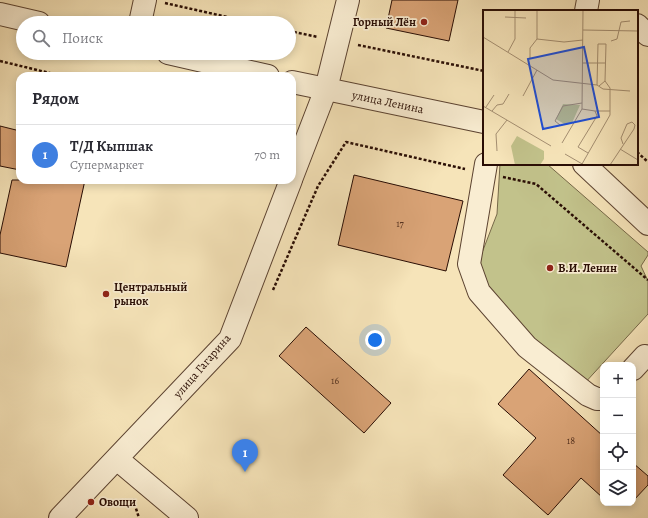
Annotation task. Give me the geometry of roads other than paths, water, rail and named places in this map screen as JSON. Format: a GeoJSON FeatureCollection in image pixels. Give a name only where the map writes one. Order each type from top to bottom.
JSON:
{"type":"FeatureCollection","features":[{"type":"Feature","properties":{"kind":"street"},"geometry":{"type":"LineString","coordinates":[[296,167],[326,90],[348,0]]}},
{"type":"Feature","properties":{"kind":"street"},"geometry":{"type":"LineString","coordinates":[[586,10],[588,0]]}},
{"type":"Feature","properties":{"kind":"street"},"geometry":{"type":"LineString","coordinates":[[144,16],[152,1]]}},
{"type":"Feature","properties":{"kind":"street"},"geometry":{"type":"LineString","coordinates":[[0,14],[16,18]]}},
{"type":"Feature","properties":{"kind":"street"},"geometry":{"type":"LineString","coordinates":[[638,26],[648,35]]}},
{"type":"Feature","properties":{"kind":"street"},"geometry":{"type":"LineString","coordinates":[[198,60],[251,72]]}},
{"type":"Feature","properties":{"kind":"street","name":"улица Ленина"},"geometry":{"type":"LineString","coordinates":[[296,83],[483,122]]}},
{"type":"Feature","properties":{"kind":"street"},"geometry":{"type":"LineString","coordinates":[[585,165],[648,224]]}},
{"type":"Feature","properties":{"kind":"street"},"geometry":{"type":"LineString","coordinates":[[486,169],[469,264],[480,292],[527,347],[588,395],[600,399]]}},
{"type":"Feature","properties":{"kind":"street","name":"улица Гагарина"},"geometry":{"type":"LineString","coordinates":[[60,518],[230,339],[289,184]]}},
{"type":"Feature","properties":{"kind":"street"},"geometry":{"type":"LineString","coordinates":[[117,459],[187,518]]}},
{"type":"Feature","properties":{"kind":"place","name":"Горный Лён"},"geometry":{"type":"Point","coordinates":[424,22]}},
{"type":"Feature","properties":{"kind":"place","name":"В.И. Ленин"},"geometry":{"type":"Point","coordinates":[550,268]}},
{"type":"Feature","properties":{"kind":"place","name":"Центральный рынок"},"geometry":{"type":"Point","coordinates":[106,294]}},
{"type":"Feature","properties":{"kind":"place","name":"Т/Д Кыпшак"},"geometry":{"type":"Point","coordinates":[245,472]}},
{"type":"Feature","properties":{"kind":"place","name":"Овощи"},"geometry":{"type":"Point","coordinates":[91,502]}}]}
